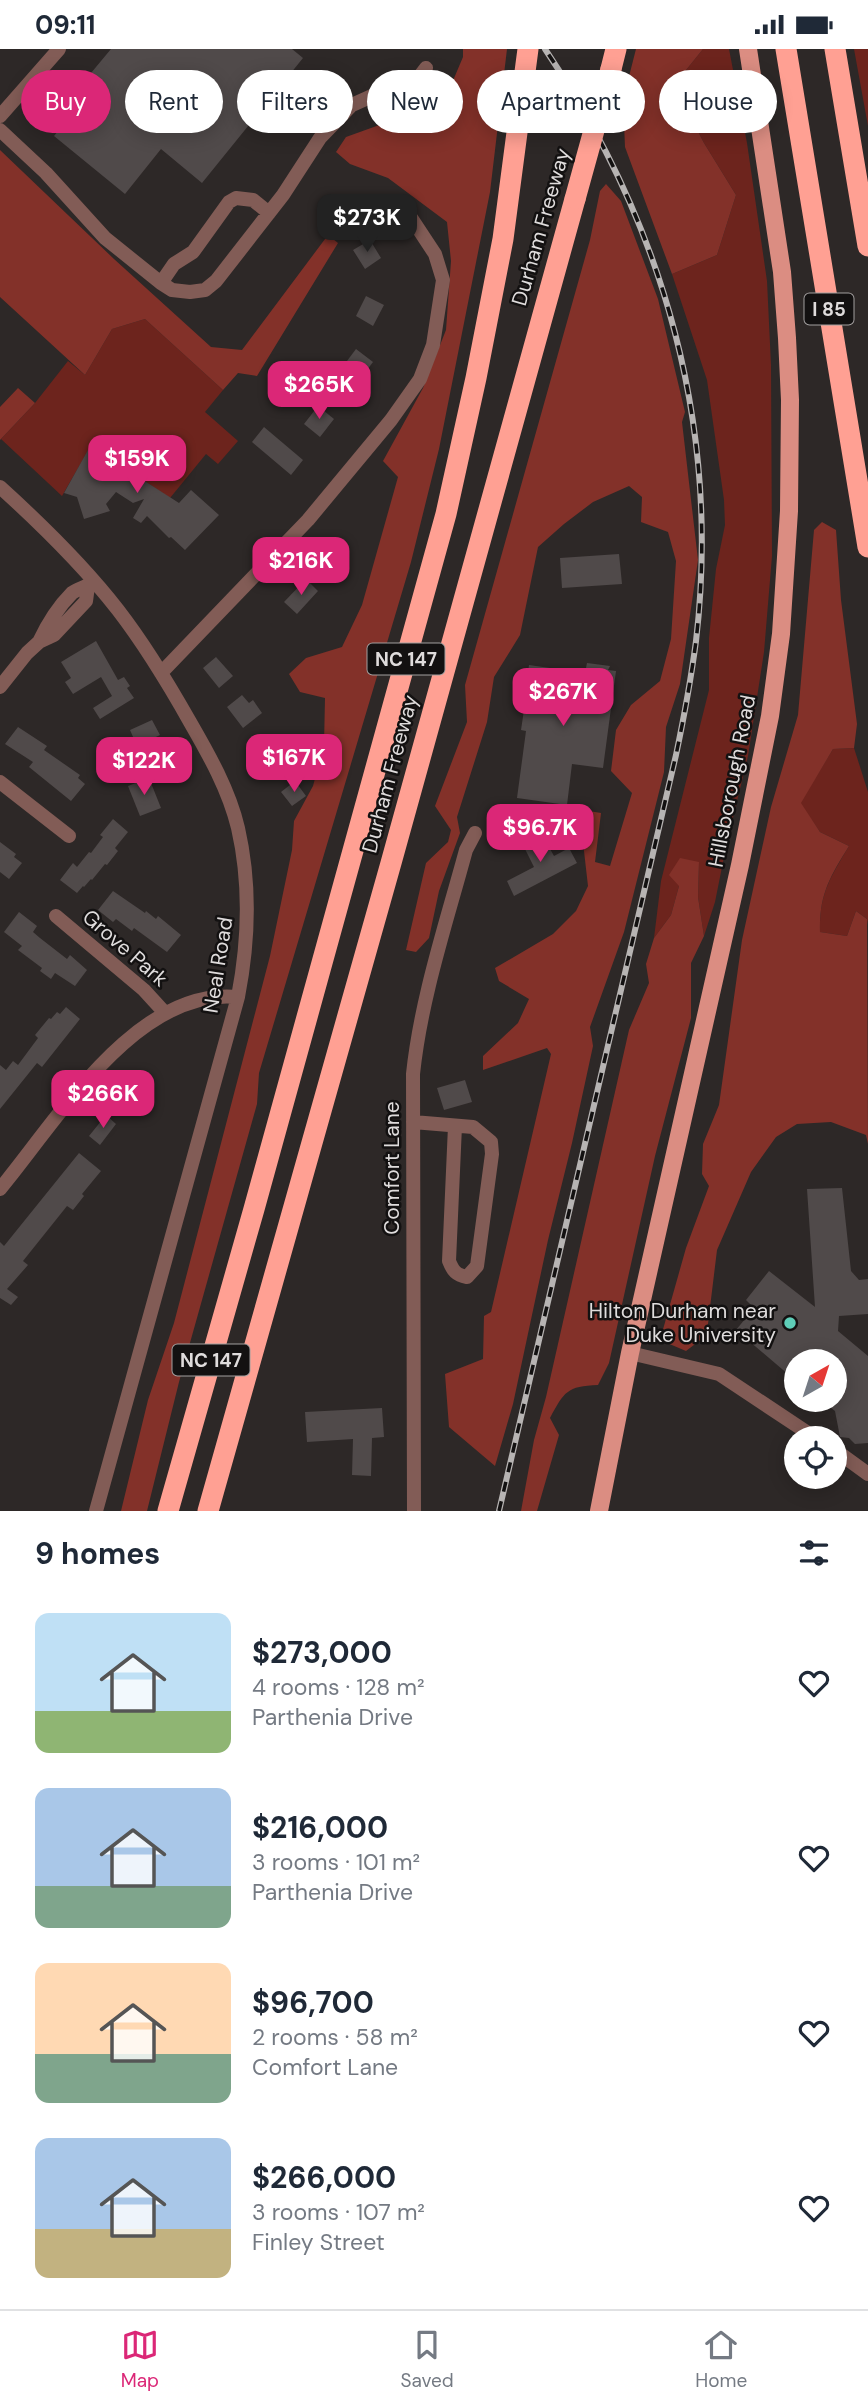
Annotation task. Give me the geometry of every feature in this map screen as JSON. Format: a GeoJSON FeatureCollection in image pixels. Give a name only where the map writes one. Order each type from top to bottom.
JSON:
{"type":"FeatureCollection","features":[{"type":"Feature","properties":{"kind":"highway","name":"Durham Freeway"},"geometry":{"type":"LineString","coordinates":[[168,1511],[446,514],[503,239],[528,49]]}},
{"type":"Feature","properties":{"kind":"highway","name":"I 85"},"geometry":{"type":"LineString","coordinates":[[786,49],[868,547]]}},
{"type":"Feature","properties":{"kind":"highway"},"geometry":{"type":"LineString","coordinates":[[835,49],[868,246]]}},
{"type":"Feature","properties":{"kind":"highway","name":"Durham Freeway"},"geometry":{"type":"LineString","coordinates":[[208,1511],[391,863],[613,59]]}},
{"type":"Feature","properties":{"kind":"main road","name":"Hillsborough Road"},"geometry":{"type":"LineString","coordinates":[[599,1511],[630,1353],[740,865],[770,716],[781,634],[789,512],[790,400],[787,338],[782,272],[748,49]]}},
{"type":"Feature","properties":{"kind":"street"},"geometry":{"type":"LineString","coordinates":[[0,116],[59,49]]}},
{"type":"Feature","properties":{"kind":"street"},"geometry":{"type":"LineString","coordinates":[[0,129],[46,173],[105,238],[160,283],[172,290],[205,290],[216,281],[269,213],[320,138],[352,105],[372,96],[392,97],[407,93],[426,68]]}},
{"type":"Feature","properties":{"kind":"street"},"geometry":{"type":"LineString","coordinates":[[160,283],[174,264],[193,252],[229,202],[236,198],[253,200],[269,213]]}},
{"type":"Feature","properties":{"kind":"street"},"geometry":{"type":"LineString","coordinates":[[161,673],[308,520],[391,420],[420,379],[435,337],[443,279],[435,254],[404,207]]}},
{"type":"Feature","properties":{"kind":"street","name":"Neal Road"},"geometry":{"type":"LineString","coordinates":[[0,487],[49,534],[119,611],[161,673],[211,758],[225,790],[243,853],[248,913],[238,997],[96,1511]]}},
{"type":"Feature","properties":{"kind":"street"},"geometry":{"type":"LineString","coordinates":[[0,687],[39,642],[46,627],[74,591],[91,583]]}},
{"type":"Feature","properties":{"kind":"street"},"geometry":{"type":"LineString","coordinates":[[0,782],[69,836]]}},
{"type":"Feature","properties":{"kind":"street","name":"Comfort Lane"},"geometry":{"type":"LineString","coordinates":[[414,1511],[413,1074],[417,1040],[466,850],[475,833]]}},
{"type":"Feature","properties":{"kind":"street","name":"Grove Park"},"geometry":{"type":"LineString","coordinates":[[56,916],[144,990],[165,1013]]}},
{"type":"Feature","properties":{"kind":"street"},"geometry":{"type":"LineString","coordinates":[[0,1189],[92,1073],[146,1024],[165,1013],[221,995],[238,997]]}},
{"type":"Feature","properties":{"kind":"street"},"geometry":{"type":"LineString","coordinates":[[412,1122],[473,1127],[491,1142],[492,1154],[477,1266],[467,1277],[458,1276],[449,1261],[455,1126]]}},
{"type":"Feature","properties":{"kind":"street"},"geometry":{"type":"LineString","coordinates":[[630,1353],[719,1374],[797,1426]]}},
{"type":"Feature","properties":{"kind":"street"},"geometry":{"type":"LineString","coordinates":[[847,1459],[868,1474]]}},
{"type":"Feature","properties":{"kind":"shaded area"},"geometry":{"type":"Polygon","coordinates":[[[463,49],[507,49],[505,70],[477,70],[477,133],[497,133],[490,192],[439,449],[411,562],[259,1073],[257,1104],[179,1382],[147,1511],[121,1511],[148,1400],[174,1323],[270,956],[292,850],[294,821],[313,786],[324,745],[325,698],[300,692],[289,674],[306,658],[342,647],[362,605],[398,477],[383,461],[423,388],[446,330],[451,261],[447,222],[388,178],[350,164],[336,152],[346,137],[367,129],[367,133],[463,133],[463,70],[458,70],[463,49]]]}},
{"type":"Feature","properties":{"kind":"shaded area"},"geometry":{"type":"Polygon","coordinates":[[[636,49],[703,49],[686,70],[659,70],[659,133],[699,133],[736,195],[717,255],[672,274],[625,147],[624,133],[645,133],[645,70],[631,70],[636,49]]]}},
{"type":"Feature","properties":{"kind":"shaded area"},"geometry":{"type":"Polygon","coordinates":[[[703,49],[729,49],[733,70],[686,70],[703,49]]]}},
{"type":"Feature","properties":{"kind":"shaded area"},"geometry":{"type":"Polygon","coordinates":[[[854,49],[868,49],[868,126],[854,49]]]}},
{"type":"Feature","properties":{"kind":"shaded area"},"geometry":{"type":"Polygon","coordinates":[[[699,133],[745,133],[747,143],[767,281],[771,365],[772,556],[764,652],[748,756],[715,902],[704,936],[698,897],[699,862],[679,886],[671,915],[654,938],[661,881],[709,690],[709,638],[716,569],[725,525],[707,380],[672,274],[717,255],[736,195],[699,133]]]}},
{"type":"Feature","properties":{"kind":"shaded area"},"geometry":{"type":"Polygon","coordinates":[[[0,150],[211,347],[242,350],[328,235],[338,243],[257,376],[238,373],[223,390],[145,319],[112,329],[85,375],[0,297],[0,150]]]}},
{"type":"Feature","properties":{"kind":"shaded area"},"geometry":{"type":"Polygon","coordinates":[[[606,184],[621,201],[658,299],[685,412],[682,422],[698,560],[680,684],[666,727],[664,772],[624,932],[590,1027],[593,1046],[513,1404],[495,1466],[449,1427],[445,1374],[483,1359],[484,1316],[491,1312],[551,1054],[547,1048],[483,1070],[483,1056],[518,1023],[529,999],[499,981],[495,968],[553,934],[576,911],[588,886],[581,825],[563,818],[583,810],[601,813],[595,862],[610,866],[632,793],[611,771],[616,730],[631,705],[660,681],[671,639],[676,561],[668,532],[641,522],[642,497],[629,486],[593,502],[538,547],[520,635],[494,677],[487,722],[457,817],[460,833],[439,891],[429,938],[416,952],[406,950],[426,863],[448,842],[451,830],[435,806],[467,722],[465,685],[590,240],[600,191],[606,184]]]}},
{"type":"Feature","properties":{"kind":"shaded area"},"geometry":{"type":"Polygon","coordinates":[[[145,319],[223,390],[205,412],[238,441],[218,464],[206,454],[170,498],[140,478],[150,467],[136,454],[127,461],[93,442],[62,496],[1,439],[35,403],[68,361],[85,375],[112,329],[145,319]]]}},
{"type":"Feature","properties":{"kind":"shaded area"},"geometry":{"type":"Polygon","coordinates":[[[18,388],[35,403],[0,440],[0,407],[18,388]]]}},
{"type":"Feature","properties":{"kind":"shaded area"},"geometry":{"type":"Polygon","coordinates":[[[822,522],[836,530],[841,600],[857,724],[854,748],[833,749],[801,803],[820,832],[849,846],[827,886],[821,907],[820,932],[847,936],[856,911],[867,919],[868,1144],[866,1135],[831,1122],[797,1124],[776,1137],[751,1172],[717,1250],[708,1324],[703,1338],[686,1351],[660,1340],[686,1248],[709,1186],[702,1174],[703,1144],[719,1105],[742,940],[771,807],[798,715],[814,530],[822,522]]]}},
{"type":"Feature","properties":{"kind":"shaded area"},"geometry":{"type":"Polygon","coordinates":[[[854,748],[868,792],[868,925],[867,919],[856,911],[847,936],[820,932],[820,919],[827,887],[849,846],[820,832],[800,803],[833,749],[854,748]]]}},
{"type":"Feature","properties":{"kind":"shaded area"},"geometry":{"type":"Polygon","coordinates":[[[680,858],[699,862],[698,897],[704,936],[691,963],[691,1018],[655,1156],[609,1363],[598,1385],[573,1389],[559,1402],[550,1418],[559,1435],[537,1511],[521,1511],[534,1440],[629,1030],[649,983],[646,964],[654,938],[671,915],[679,886],[669,875],[680,858]]]}},
{"type":"Feature","properties":{"kind":"building"},"geometry":{"type":"Polygon","coordinates":[[[111,49],[292,49],[303,58],[293,70],[237,70],[237,133],[242,133],[202,183],[161,149],[125,194],[54,136],[56,133],[111,133],[111,70],[94,70],[111,49]]]}},
{"type":"Feature","properties":{"kind":"building"},"geometry":{"type":"Polygon","coordinates":[[[370,240],[381,258],[365,269],[353,250],[370,240]]]}},
{"type":"Feature","properties":{"kind":"building"},"geometry":{"type":"Polygon","coordinates":[[[366,296],[384,305],[373,326],[356,316],[366,296]]]}},
{"type":"Feature","properties":{"kind":"building"},"geometry":{"type":"Polygon","coordinates":[[[356,349],[373,362],[355,386],[338,373],[356,349]]]}},
{"type":"Feature","properties":{"kind":"building"},"geometry":{"type":"Polygon","coordinates":[[[318,406],[334,419],[320,437],[304,424],[318,406]]]}},
{"type":"Feature","properties":{"kind":"building"},"geometry":{"type":"Polygon","coordinates":[[[264,427],[303,460],[291,475],[252,442],[264,427]]]}},
{"type":"Feature","properties":{"kind":"building"},"geometry":{"type":"Polygon","coordinates":[[[93,441],[129,459],[135,453],[150,467],[140,478],[179,503],[191,490],[219,515],[185,550],[147,516],[141,523],[133,518],[144,499],[133,503],[116,492],[106,504],[110,511],[84,519],[77,497],[64,493],[93,441]]]}},
{"type":"Feature","properties":{"kind":"building"},"geometry":{"type":"Polygon","coordinates":[[[619,554],[622,584],[562,588],[560,558],[619,554]]]}},
{"type":"Feature","properties":{"kind":"building"},"geometry":{"type":"Polygon","coordinates":[[[306,579],[318,591],[297,614],[284,602],[306,579]]]}},
{"type":"Feature","properties":{"kind":"building"},"geometry":{"type":"Polygon","coordinates":[[[96,641],[118,680],[124,677],[130,686],[127,688],[134,698],[100,719],[93,708],[112,696],[101,677],[73,694],[65,682],[71,678],[61,662],[96,641]]]}},
{"type":"Feature","properties":{"kind":"building"},"geometry":{"type":"Polygon","coordinates":[[[216,657],[233,676],[219,688],[203,668],[216,657]]]}},
{"type":"Feature","properties":{"kind":"building"},"geometry":{"type":"Polygon","coordinates":[[[587,663],[610,666],[608,670],[616,671],[603,768],[572,764],[567,805],[517,798],[526,731],[521,730],[525,703],[515,702],[516,691],[525,693],[529,665],[585,673],[587,663]]]}},
{"type":"Feature","properties":{"kind":"building"},"geometry":{"type":"Polygon","coordinates":[[[242,695],[249,703],[253,700],[262,713],[243,728],[227,707],[242,695]]]}},
{"type":"Feature","properties":{"kind":"building"},"geometry":{"type":"Polygon","coordinates":[[[152,720],[160,735],[137,746],[130,730],[152,720]]]}},
{"type":"Feature","properties":{"kind":"building"},"geometry":{"type":"Polygon","coordinates":[[[18,727],[47,746],[44,750],[80,775],[78,778],[85,784],[71,801],[29,767],[33,762],[5,744],[18,727]]]}},
{"type":"Feature","properties":{"kind":"building"},"geometry":{"type":"Polygon","coordinates":[[[267,737],[278,752],[264,762],[253,747],[267,737]]]}},
{"type":"Feature","properties":{"kind":"building"},"geometry":{"type":"Polygon","coordinates":[[[149,778],[161,808],[140,816],[128,786],[149,778]]]}},
{"type":"Feature","properties":{"kind":"building"},"geometry":{"type":"Polygon","coordinates":[[[295,781],[306,796],[292,806],[281,792],[295,781]]]}},
{"type":"Feature","properties":{"kind":"building"},"geometry":{"type":"Polygon","coordinates":[[[113,819],[128,832],[115,848],[118,851],[107,865],[77,893],[60,880],[73,863],[77,867],[89,852],[91,853],[103,837],[100,835],[113,819]]]}},
{"type":"Feature","properties":{"kind":"building"},"geometry":{"type":"Polygon","coordinates":[[[540,831],[554,856],[569,848],[577,863],[514,896],[507,881],[534,867],[521,841],[540,831]]]}},
{"type":"Feature","properties":{"kind":"building"},"geometry":{"type":"Polygon","coordinates":[[[0,842],[16,854],[14,857],[22,863],[9,879],[0,872],[0,842]]]}},
{"type":"Feature","properties":{"kind":"building"},"geometry":{"type":"Polygon","coordinates":[[[113,891],[145,913],[146,911],[156,919],[158,916],[181,935],[167,952],[134,928],[132,931],[116,919],[113,922],[98,910],[113,891]]]}},
{"type":"Feature","properties":{"kind":"building"},"geometry":{"type":"Polygon","coordinates":[[[19,912],[37,926],[33,932],[40,938],[67,959],[70,955],[87,970],[75,986],[55,973],[51,979],[40,971],[42,968],[18,950],[22,946],[4,932],[19,912]]]}},
{"type":"Feature","properties":{"kind":"building"},"geometry":{"type":"Polygon","coordinates":[[[66,1007],[80,1019],[42,1067],[37,1063],[0,1109],[0,1065],[6,1070],[13,1061],[18,1065],[38,1038],[35,1035],[49,1018],[57,1012],[60,1014],[66,1007]]]}},
{"type":"Feature","properties":{"kind":"building"},"geometry":{"type":"Polygon","coordinates":[[[465,1080],[472,1102],[444,1110],[437,1088],[465,1080]]]}},
{"type":"Feature","properties":{"kind":"building"},"geometry":{"type":"Polygon","coordinates":[[[106,1115],[116,1124],[100,1145],[89,1136],[106,1115]]]}},
{"type":"Feature","properties":{"kind":"building"},"geometry":{"type":"Polygon","coordinates":[[[79,1153],[101,1171],[73,1210],[67,1206],[23,1261],[28,1265],[7,1289],[18,1297],[11,1305],[0,1298],[0,1242],[4,1246],[79,1153]]]}},
{"type":"Feature","properties":{"kind":"building","name":"Hilton Durham near Duke University"},"geometry":{"type":"Polygon","coordinates":[[[842,1188],[851,1271],[859,1280],[868,1279],[868,1314],[839,1316],[838,1331],[868,1356],[868,1443],[855,1444],[847,1438],[847,1426],[838,1426],[835,1412],[847,1412],[847,1349],[784,1349],[784,1371],[736,1330],[754,1308],[746,1300],[769,1271],[815,1307],[807,1189],[842,1188]]]}},
{"type":"Feature","properties":{"kind":"building"},"geometry":{"type":"Polygon","coordinates":[[[382,1408],[384,1437],[372,1438],[371,1476],[352,1475],[353,1439],[307,1442],[305,1412],[382,1408]]]}},
{"type":"Feature","properties":{"kind":"railway"},"geometry":{"type":"LineString","coordinates":[[499,1511],[676,755],[696,641],[702,562],[700,483],[691,406],[674,331],[652,257],[622,186],[587,116],[545,49]]}},
{"type":"Feature","properties":{"kind":"place","name":"Hilton Durham near Duke University"},"geometry":{"type":"Point","coordinates":[790,1323]}}]}
